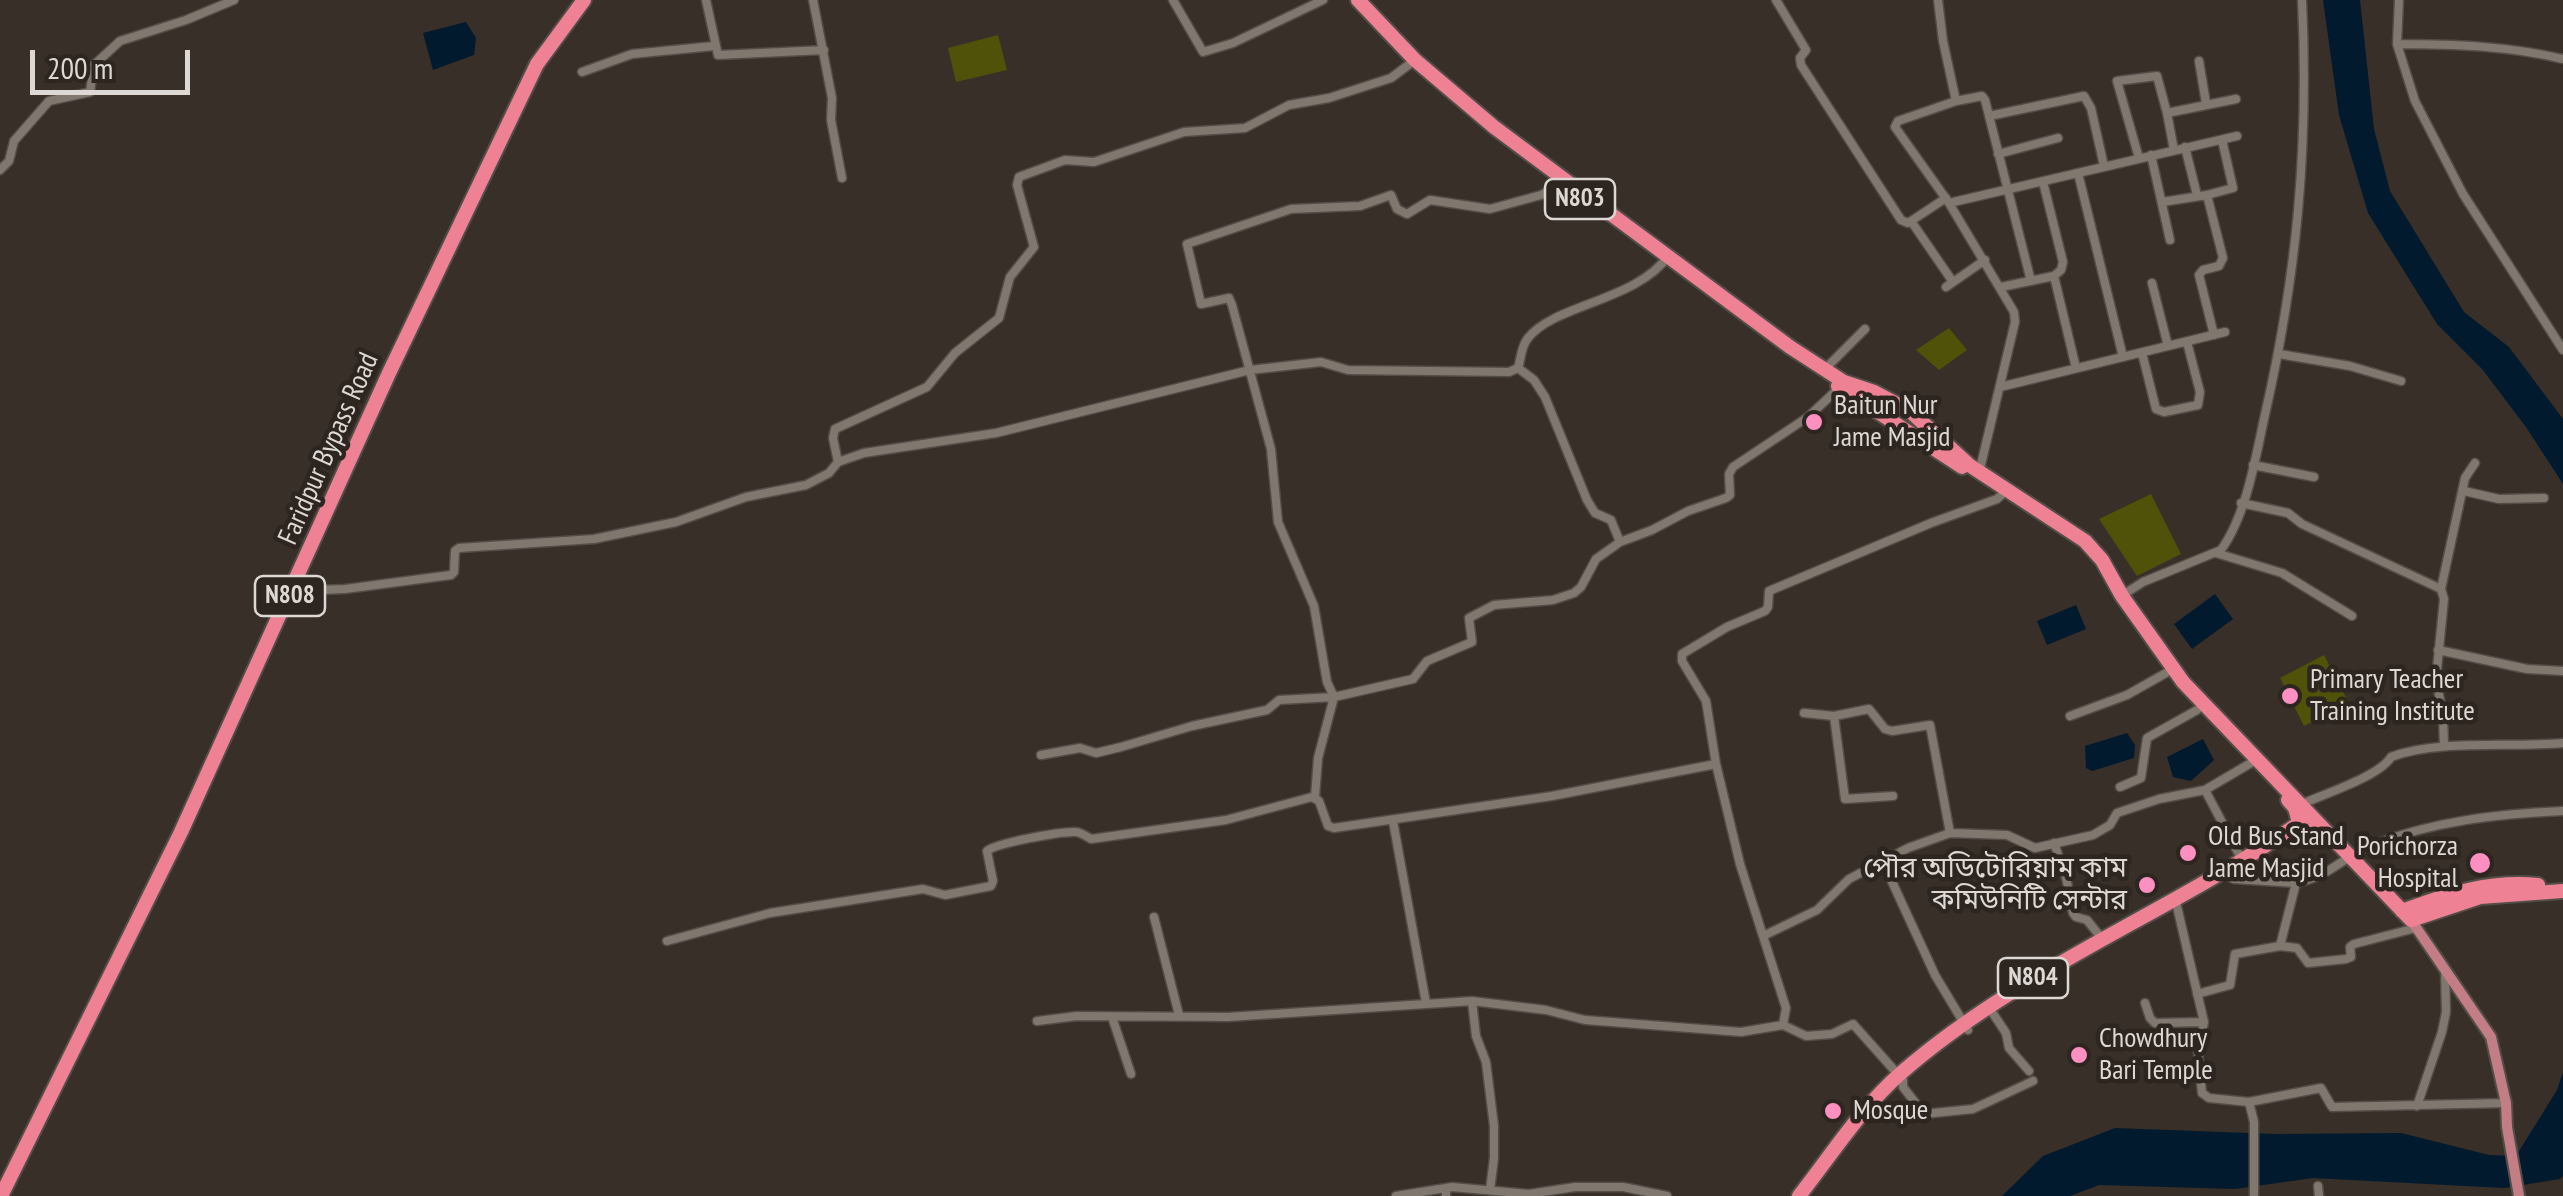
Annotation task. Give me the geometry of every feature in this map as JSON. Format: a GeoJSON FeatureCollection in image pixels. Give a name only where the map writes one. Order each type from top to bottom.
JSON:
{"type":"FeatureCollection","features":[{"type":"Feature","properties":{"kind":"highway","name":"Faridpur Bypass Road"},"geometry":{"type":"LineString","coordinates":[[1,1196],[181,832],[389,372],[537,64],[584,0]]}},
{"type":"Feature","properties":{"kind":"highway","name":"N803"},"geometry":{"type":"LineString","coordinates":[[1349,0],[1412,62],[1491,129],[1560,185],[1608,215]]}},
{"type":"Feature","properties":{"kind":"highway","name":"N803"},"geometry":{"type":"LineString","coordinates":[[1358,0],[1378,26]]}},
{"type":"Feature","properties":{"kind":"highway","name":"N803"},"geometry":{"type":"LineString","coordinates":[[1491,129],[1831,378],[2084,541],[2102,560],[2119,597],[2166,673],[2197,710],[2256,760],[2295,808],[2300,828],[2321,832],[2351,857]]}},
{"type":"Feature","properties":{"kind":"highway","name":"N803"},"geometry":{"type":"LineString","coordinates":[[1831,378],[1910,411],[1978,474]]}},
{"type":"Feature","properties":{"kind":"highway","name":"N803"},"geometry":{"type":"LineString","coordinates":[[2119,597],[2183,682],[2410,920]]}},
{"type":"Feature","properties":{"kind":"highway","name":"N804"},"geometry":{"type":"LineString","coordinates":[[1805,1193],[1900,1078],[1966,1027],[2031,984],[2227,876],[2300,828],[2310,814]]}},
{"type":"Feature","properties":{"kind":"highway","name":"N804"},"geometry":{"type":"LineString","coordinates":[[2177,901],[2259,853]]}},
{"type":"Feature","properties":{"kind":"highway"},"geometry":{"type":"LineString","coordinates":[[2410,920],[2480,897],[2563,891]]}},
{"type":"Feature","properties":{"kind":"highway","name":"N804"},"geometry":{"type":"LineString","coordinates":[[1966,1027],[2007,998]]}},
{"type":"Feature","properties":{"kind":"main road"},"geometry":{"type":"LineString","coordinates":[[2410,920],[2490,1036],[2506,1103],[2519,1196]]}},
{"type":"Feature","properties":{"kind":"street"},"geometry":{"type":"LineString","coordinates":[[0,170],[9,161],[14,141],[50,101],[90,92],[94,65],[120,41],[234,0]]}},
{"type":"Feature","properties":{"kind":"street"},"geometry":{"type":"LineString","coordinates":[[706,0],[714,46],[722,56],[798,48],[824,50]]}},
{"type":"Feature","properties":{"kind":"street"},"geometry":{"type":"LineString","coordinates":[[812,0],[824,50],[832,98],[832,131],[842,178]]}},
{"type":"Feature","properties":{"kind":"street"},"geometry":{"type":"LineString","coordinates":[[1173,0],[1203,52],[1246,37],[1323,0]]}},
{"type":"Feature","properties":{"kind":"street"},"geometry":{"type":"LineString","coordinates":[[1776,0],[1806,50],[1800,58],[1801,65],[1901,220],[1908,224],[1948,200],[2008,190],[2237,136]]}},
{"type":"Feature","properties":{"kind":"street"},"geometry":{"type":"LineString","coordinates":[[1938,0],[1942,41],[1956,100]]}},
{"type":"Feature","properties":{"kind":"street"},"geometry":{"type":"LineString","coordinates":[[2119,597],[2154,576],[2224,547],[2253,465],[2280,354],[2298,229],[2306,80],[2302,0]]}},
{"type":"Feature","properties":{"kind":"street"},"geometry":{"type":"LineString","coordinates":[[2399,0],[2397,44],[2415,101],[2463,194],[2563,350]]}},
{"type":"Feature","properties":{"kind":"street"},"geometry":{"type":"LineString","coordinates":[[2397,44],[2518,50],[2563,59]]}},
{"type":"Feature","properties":{"kind":"street"},"geometry":{"type":"LineString","coordinates":[[582,72],[632,54],[714,46]]}},
{"type":"Feature","properties":{"kind":"street"},"geometry":{"type":"LineString","coordinates":[[2198,61],[2206,104]]}},
{"type":"Feature","properties":{"kind":"street"},"geometry":{"type":"LineString","coordinates":[[838,462],[835,430],[928,388],[955,353],[999,318],[1010,278],[1034,246],[1017,185],[1026,172],[1066,160],[1094,162],[1184,132],[1245,128],[1289,105],[1329,98],[1392,78],[1412,62]]}},
{"type":"Feature","properties":{"kind":"street"},"geometry":{"type":"LineString","coordinates":[[2139,158],[2118,79],[2156,76],[2174,150]]}},
{"type":"Feature","properties":{"kind":"street"},"geometry":{"type":"LineString","coordinates":[[1978,474],[2015,322],[2014,312],[1948,200],[1895,127],[1898,121],[1956,100],[1982,96],[2031,281]]}},
{"type":"Feature","properties":{"kind":"street"},"geometry":{"type":"LineString","coordinates":[[1989,116],[2084,96],[2104,166]]}},
{"type":"Feature","properties":{"kind":"street"},"geometry":{"type":"LineString","coordinates":[[2167,113],[2236,99]]}},
{"type":"Feature","properties":{"kind":"street"},"geometry":{"type":"LineString","coordinates":[[1998,154],[2058,138]]}},
{"type":"Feature","properties":{"kind":"street"},"geometry":{"type":"LineString","coordinates":[[2162,202],[2233,188],[2222,140]]}},
{"type":"Feature","properties":{"kind":"street"},"geometry":{"type":"LineString","coordinates":[[2185,147],[2223,264],[2199,275],[2214,335]]}},
{"type":"Feature","properties":{"kind":"street"},"geometry":{"type":"LineString","coordinates":[[2151,155],[2170,240]]}},
{"type":"Feature","properties":{"kind":"street"},"geometry":{"type":"LineString","coordinates":[[2078,173],[2123,357]]}},
{"type":"Feature","properties":{"kind":"street"},"geometry":{"type":"LineString","coordinates":[[2000,287],[2054,276],[2061,270],[2043,182]]}},
{"type":"Feature","properties":{"kind":"street"},"geometry":{"type":"LineString","coordinates":[[1560,185],[1541,195],[1490,209],[1430,200],[1407,214],[1398,209],[1391,195],[1360,206],[1291,209],[1186,246],[1200,302],[1229,298],[1271,449],[1278,522],[1314,606],[1327,682],[1334,698],[1318,758],[1316,798],[1330,829],[1552,796],[1716,764]]}},
{"type":"Feature","properties":{"kind":"street"},"geometry":{"type":"LineString","coordinates":[[1912,221],[1949,284],[1985,260]]}},
{"type":"Feature","properties":{"kind":"street"},"geometry":{"type":"LineString","coordinates":[[1518,368],[1528,337],[1645,278],[1667,258]]}},
{"type":"Feature","properties":{"kind":"street"},"geometry":{"type":"LineString","coordinates":[[2054,276],[2076,368]]}},
{"type":"Feature","properties":{"kind":"street"},"geometry":{"type":"LineString","coordinates":[[2152,283],[2168,346]]}},
{"type":"Feature","properties":{"kind":"street"},"geometry":{"type":"LineString","coordinates":[[1041,755],[1080,748],[1096,753],[1267,710],[1279,700],[1334,698],[1413,680],[1427,661],[1472,642],[1469,618],[1494,605],[1553,600],[1574,593],[1598,556],[1620,542],[1688,510],[1726,498],[1730,494],[1732,467],[1808,417],[1865,329]]}},
{"type":"Feature","properties":{"kind":"street"},"geometry":{"type":"LineString","coordinates":[[2000,386],[2225,332]]}},
{"type":"Feature","properties":{"kind":"street"},"geometry":{"type":"LineString","coordinates":[[2142,353],[2160,412],[2198,405],[2200,392],[2187,342]]}},
{"type":"Feature","properties":{"kind":"street"},"geometry":{"type":"LineString","coordinates":[[2280,354],[2350,366],[2401,381]]}},
{"type":"Feature","properties":{"kind":"street"},"geometry":{"type":"LineString","coordinates":[[292,591],[344,590],[450,575],[459,548],[594,539],[676,522],[746,497],[806,484],[828,473],[838,462],[884,448],[938,443],[1087,412],[1250,370],[1321,362],[1348,370],[1499,374],[1518,368]]}},
{"type":"Feature","properties":{"kind":"street"},"geometry":{"type":"LineString","coordinates":[[1518,368],[1534,380],[1545,398],[1588,500],[1595,513],[1611,520],[1620,542]]}},
{"type":"Feature","properties":{"kind":"street"},"geometry":{"type":"LineString","coordinates":[[2444,746],[2436,680],[2444,598],[2441,589],[2465,478],[2475,463]]}},
{"type":"Feature","properties":{"kind":"street"},"geometry":{"type":"LineString","coordinates":[[2253,465],[2314,476]]}},
{"type":"Feature","properties":{"kind":"street"},"geometry":{"type":"LineString","coordinates":[[2464,491],[2499,500],[2544,498]]}},
{"type":"Feature","properties":{"kind":"street"},"geometry":{"type":"LineString","coordinates":[[1782,1024],[1786,1008],[1740,864],[1716,764],[1706,701],[1682,654],[1727,627],[1765,611],[1769,590],[2006,492]]}},
{"type":"Feature","properties":{"kind":"street"},"geometry":{"type":"LineString","coordinates":[[2241,503],[2288,514],[2441,589]]}},
{"type":"Feature","properties":{"kind":"street"},"geometry":{"type":"LineString","coordinates":[[2216,553],[2282,573],[2352,616]]}},
{"type":"Feature","properties":{"kind":"street"},"geometry":{"type":"LineString","coordinates":[[2438,650],[2526,669],[2563,671]]}},
{"type":"Feature","properties":{"kind":"street"},"geometry":{"type":"LineString","coordinates":[[2070,716],[2127,695],[2166,673]]}},
{"type":"Feature","properties":{"kind":"street"},"geometry":{"type":"LineString","coordinates":[[1804,714],[1834,716],[1869,709],[1880,724],[1892,731],[1930,725],[1950,833]]}},
{"type":"Feature","properties":{"kind":"street"},"geometry":{"type":"LineString","coordinates":[[2120,786],[2141,778],[2147,738],[2197,710]]}},
{"type":"Feature","properties":{"kind":"street"},"geometry":{"type":"LineString","coordinates":[[1834,716],[1844,800],[1893,796]]}},
{"type":"Feature","properties":{"kind":"street"},"geometry":{"type":"LineString","coordinates":[[2310,814],[2397,754],[2444,746],[2563,742]]}},
{"type":"Feature","properties":{"kind":"street"},"geometry":{"type":"LineString","coordinates":[[1763,936],[1818,910],[1849,879],[1882,860],[1950,833],[2007,835],[2035,848],[2103,831],[2117,813],[2205,790],[2256,760]]}},
{"type":"Feature","properties":{"kind":"street"},"geometry":{"type":"LineString","coordinates":[[2205,790],[2242,860]]}},
{"type":"Feature","properties":{"kind":"street"},"geometry":{"type":"LineString","coordinates":[[667,940],[770,913],[923,889],[945,895],[991,886],[987,852],[1001,843],[1077,832],[1091,839],[1186,826],[1316,798]]}},
{"type":"Feature","properties":{"kind":"street"},"geometry":{"type":"LineString","coordinates":[[2227,876],[2234,880],[2296,883],[2322,876],[2372,845],[2458,820],[2563,811]]}},
{"type":"Feature","properties":{"kind":"street"},"geometry":{"type":"LineString","coordinates":[[1393,820],[1426,1003]]}},
{"type":"Feature","properties":{"kind":"street"},"geometry":{"type":"LineString","coordinates":[[2054,843],[2073,913],[2086,920],[2104,942]]}},
{"type":"Feature","properties":{"kind":"street"},"geometry":{"type":"LineString","coordinates":[[1882,860],[1934,975],[1966,1027]]}},
{"type":"Feature","properties":{"kind":"street"},"geometry":{"type":"LineString","coordinates":[[2280,946],[2296,883]]}},
{"type":"Feature","properties":{"kind":"street"},"geometry":{"type":"LineString","coordinates":[[2177,901],[2204,1022],[2198,1052],[2202,1093],[2209,1098],[2250,1102],[2321,1088],[2332,1107],[2506,1103]]}},
{"type":"Feature","properties":{"kind":"street"},"geometry":{"type":"LineString","coordinates":[[1154,917],[1179,1015]]}},
{"type":"Feature","properties":{"kind":"street"},"geometry":{"type":"LineString","coordinates":[[2197,994],[2230,984],[2235,954],[2280,946],[2296,948],[2308,963],[2346,959],[2351,957],[2354,944],[2410,920]]}},
{"type":"Feature","properties":{"kind":"street"},"geometry":{"type":"LineString","coordinates":[[2417,1106],[2442,1032],[2446,967]]}},
{"type":"Feature","properties":{"kind":"street"},"geometry":{"type":"LineString","coordinates":[[1472,1001],[1476,1036],[1486,1062],[1494,1126],[1490,1190]]}},
{"type":"Feature","properties":{"kind":"street"},"geometry":{"type":"LineString","coordinates":[[1037,1021],[1078,1016],[1228,1017],[1472,1001],[1598,1021],[1741,1032],[1782,1024],[1806,1036],[1819,1037],[1856,1024],[1900,1078],[1912,1101],[1929,1116],[1973,1109],[2033,1081]]}},
{"type":"Feature","properties":{"kind":"street"},"geometry":{"type":"LineString","coordinates":[[2145,1003],[2155,1022],[2204,1022]]}},
{"type":"Feature","properties":{"kind":"street"},"geometry":{"type":"LineString","coordinates":[[1992,1012],[2006,1033],[2008,1048],[2029,1071]]}},
{"type":"Feature","properties":{"kind":"street"},"geometry":{"type":"LineString","coordinates":[[1112,1018],[1131,1074]]}},
{"type":"Feature","properties":{"kind":"street"},"geometry":{"type":"LineString","coordinates":[[2250,1102],[2254,1122],[2254,1196]]}},
{"type":"Feature","properties":{"kind":"street"},"geometry":{"type":"LineString","coordinates":[[1396,1196],[1490,1190],[1529,1194],[1575,1187],[1623,1187],[1668,1196]]}},
{"type":"Feature","properties":{"kind":"shaded area"},"geometry":{"type":"Polygon","coordinates":[[[998,35],[1007,70],[956,82],[948,48],[998,35]]]}},
{"type":"Feature","properties":{"kind":"shaded area"},"geometry":{"type":"Polygon","coordinates":[[[1949,328],[1967,350],[1939,370],[1916,350],[1949,328]]]}},
{"type":"Feature","properties":{"kind":"shaded area"},"geometry":{"type":"Polygon","coordinates":[[[2151,494],[2181,554],[2137,576],[2099,519],[2151,494]]]}},
{"type":"Feature","properties":{"kind":"shaded area"},"geometry":{"type":"Polygon","coordinates":[[[2324,655],[2349,703],[2304,726],[2280,678],[2324,655]]]}},
{"type":"Feature","properties":{"kind":"water"},"geometry":{"type":"Polygon","coordinates":[[[2323,0],[2360,0],[2374,129],[2390,191],[2464,312],[2509,347],[2563,419],[2563,484],[2482,369],[2437,324],[2368,213],[2339,115],[2323,0]]]}},
{"type":"Feature","properties":{"kind":"water"},"geometry":{"type":"Polygon","coordinates":[[[466,22],[476,38],[474,55],[433,70],[423,33],[466,22]]]}},
{"type":"Feature","properties":{"kind":"water"},"geometry":{"type":"Polygon","coordinates":[[[2215,594],[2233,619],[2192,649],[2174,624],[2215,594]]]}},
{"type":"Feature","properties":{"kind":"water"},"geometry":{"type":"Polygon","coordinates":[[[2076,605],[2086,629],[2047,645],[2037,621],[2076,605]]]}},
{"type":"Feature","properties":{"kind":"water"},"geometry":{"type":"Polygon","coordinates":[[[2127,733],[2135,745],[2134,758],[2092,771],[2086,768],[2085,746],[2127,733]]]}},
{"type":"Feature","properties":{"kind":"water"},"geometry":{"type":"Polygon","coordinates":[[[2203,739],[2214,760],[2191,781],[2173,777],[2167,757],[2203,739]]]}},
{"type":"Feature","properties":{"kind":"water"},"geometry":{"type":"Polygon","coordinates":[[[2563,1072],[2560,1179],[2504,1188],[2313,1178],[2235,1189],[2099,1185],[2070,1196],[2002,1196],[2043,1156],[2115,1128],[2275,1134],[2401,1133],[2489,1155],[2516,1156],[2557,1090],[2563,1072]]]}},
{"type":"Feature","properties":{"kind":"place","name":"Baitun Nur Jame Masjid"},"geometry":{"type":"Point","coordinates":[1814,422]}},
{"type":"Feature","properties":{"kind":"place","name":"Primary Teacher Training Institute"},"geometry":{"type":"Point","coordinates":[2290,696]}},
{"type":"Feature","properties":{"kind":"place","name":"Old Bus Stand Jame Masjid"},"geometry":{"type":"Point","coordinates":[2188,853]}},
{"type":"Feature","properties":{"kind":"place","name":"Porichorza Hospital"},"geometry":{"type":"Point","coordinates":[2480,863]}},
{"type":"Feature","properties":{"kind":"place","name":"পৌর অডিটোরিয়াম কাম কমিউনিটি সেন্টার"},"geometry":{"type":"Point","coordinates":[2147,885]}},
{"type":"Feature","properties":{"kind":"place","name":"Chowdhury Bari Temple"},"geometry":{"type":"Point","coordinates":[2079,1055]}},
{"type":"Feature","properties":{"kind":"place","name":"Mosque"},"geometry":{"type":"Point","coordinates":[1833,1111]}}]}
